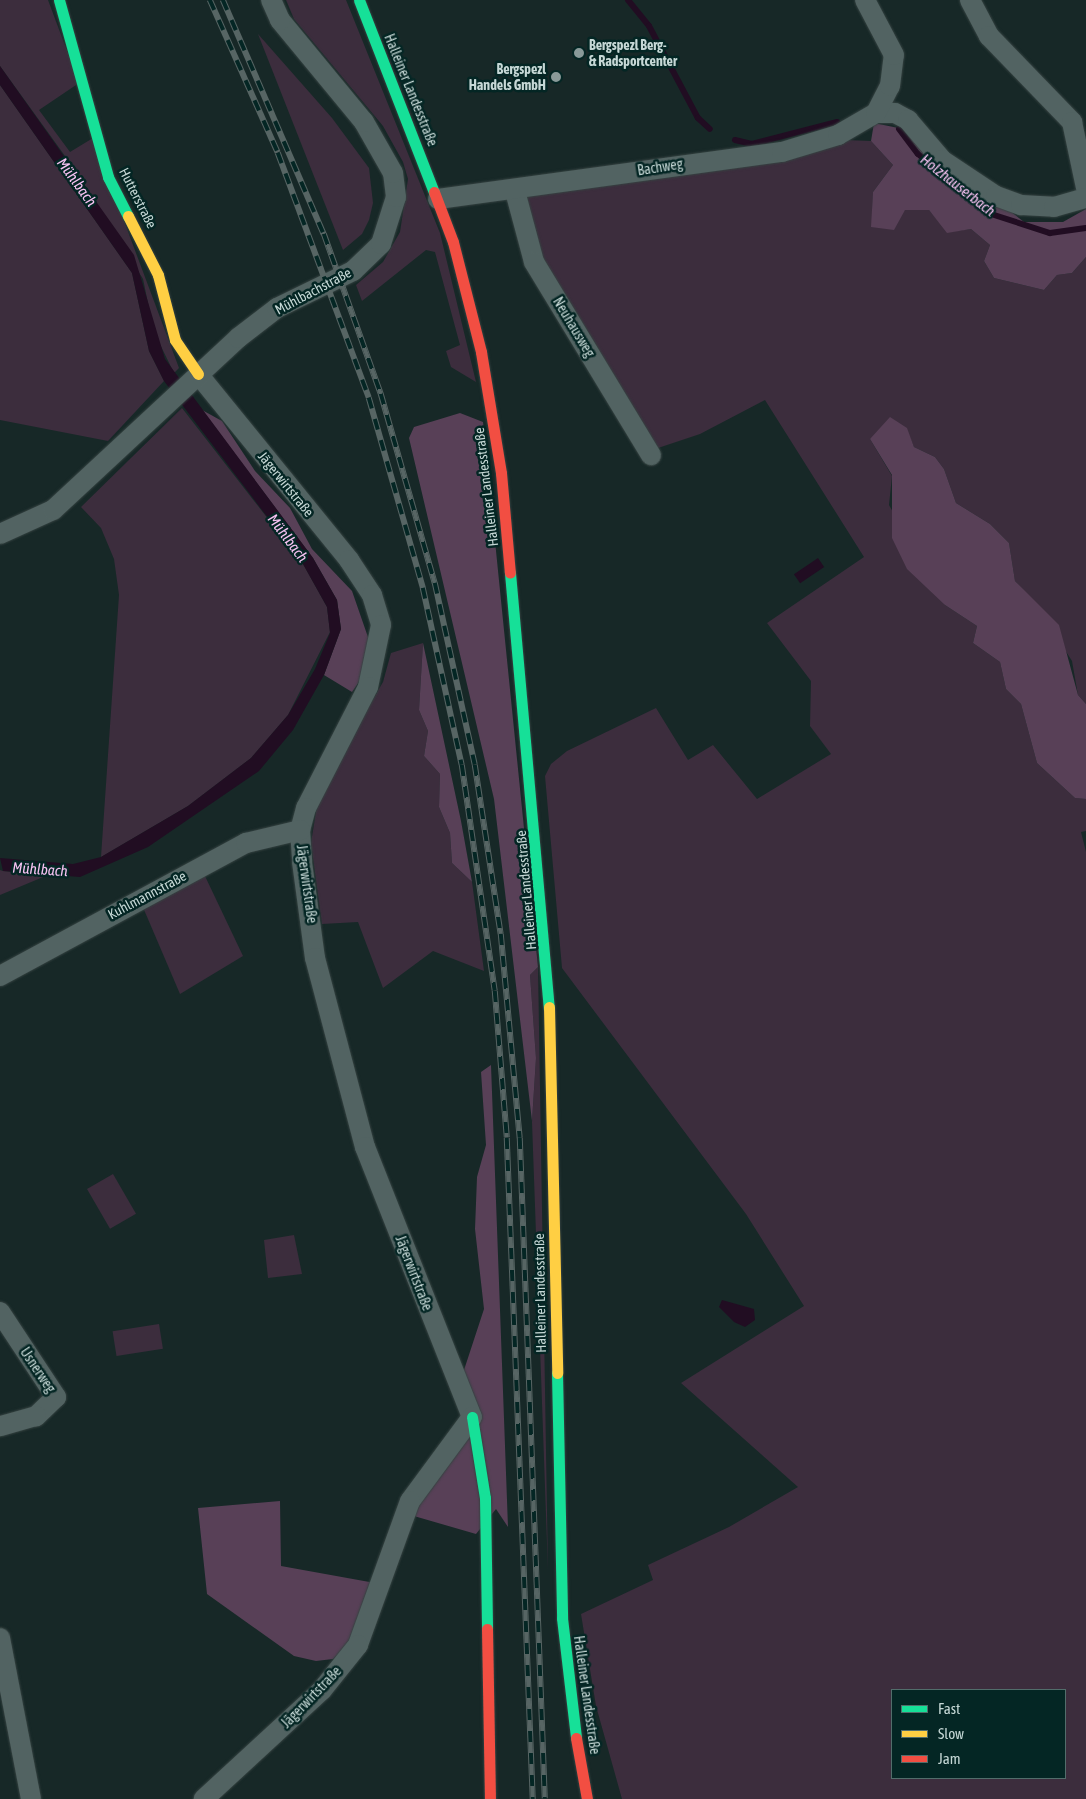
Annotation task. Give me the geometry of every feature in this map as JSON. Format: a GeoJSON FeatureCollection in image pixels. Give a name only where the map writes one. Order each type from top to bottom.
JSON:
{"type":"FeatureCollection","features":[{"type":"Feature","properties":{"kind":"main road","name":"Hutterstraße"},"geometry":{"type":"LineString","coordinates":[[60,0],[108,178],[158,275],[175,340],[193,379]]}},
{"type":"Feature","properties":{"kind":"main road","name":"Halleiner Landesstraße"},"geometry":{"type":"LineString","coordinates":[[359,0],[438,199],[472,315],[501,473],[544,922],[562,1618],[569,1702],[587,1799]]}},
{"type":"Feature","properties":{"kind":"main road","name":"Jägerwirtstraße"},"geometry":{"type":"LineString","coordinates":[[472,1418],[485,1498],[490,1799]]}},
{"type":"Feature","properties":{"kind":"street","name":"Mühlbachstraße"},"geometry":{"type":"LineString","coordinates":[[0,534],[53,510],[167,401],[277,308],[367,261],[390,225],[396,197],[393,173],[381,147],[280,20],[271,0]]}},
{"type":"Feature","properties":{"kind":"street"},"geometry":{"type":"LineString","coordinates":[[865,0],[894,55],[890,86],[876,113],[895,113],[908,120],[942,160],[996,196],[1021,205],[1054,207],[1086,198]]}},
{"type":"Feature","properties":{"kind":"street"},"geometry":{"type":"LineString","coordinates":[[970,0],[989,36],[1072,122],[1086,188]]}},
{"type":"Feature","properties":{"kind":"street","name":"Bachweg"},"geometry":{"type":"LineString","coordinates":[[438,199],[514,191],[718,157],[782,152],[838,134],[876,113]]}},
{"type":"Feature","properties":{"kind":"street","name":"Neuhausweg"},"geometry":{"type":"LineString","coordinates":[[514,191],[534,262],[651,455]]}},
{"type":"Feature","properties":{"kind":"street","name":"Jägerwirtstraße"},"geometry":{"type":"LineString","coordinates":[[193,379],[349,560],[372,595],[382,625],[368,687],[306,808],[300,830],[316,958],[365,1148],[472,1418],[410,1501],[358,1645],[322,1690],[204,1799]]}},
{"type":"Feature","properties":{"kind":"street","name":"Kuhlmannstraße"},"geometry":{"type":"LineString","coordinates":[[0,976],[246,843],[300,830]]}},
{"type":"Feature","properties":{"kind":"street","name":"Usnerweg"},"geometry":{"type":"LineString","coordinates":[[0,1312],[56,1397],[36,1416],[0,1426]]}},
{"type":"Feature","properties":{"kind":"street"},"geometry":{"type":"LineString","coordinates":[[0,1638],[32,1799]]}},
{"type":"Feature","properties":{"kind":"shaded area"},"geometry":{"type":"Polygon","coordinates":[[[0,0],[48,0],[79,83],[39,110],[70,152],[93,138],[179,368],[174,373],[154,332],[143,279],[78,174],[0,66],[0,0]]]}},
{"type":"Feature","properties":{"kind":"shaded area"},"geometry":{"type":"Polygon","coordinates":[[[286,0],[346,0],[440,233],[476,382],[451,367],[446,351],[460,345],[435,252],[426,250],[362,301],[356,285],[383,262],[400,232],[408,179],[403,162],[383,126],[294,19],[286,0]]]}},
{"type":"Feature","properties":{"kind":"shaded area"},"geometry":{"type":"Polygon","coordinates":[[[258,34],[332,118],[369,168],[373,203],[369,220],[362,234],[343,250],[258,34]]]}},
{"type":"Feature","properties":{"kind":"shaded area"},"geometry":{"type":"Polygon","coordinates":[[[0,85],[132,273],[149,351],[164,381],[108,441],[0,420],[0,85]]]}},
{"type":"Feature","properties":{"kind":"shaded area"},"geometry":{"type":"Polygon","coordinates":[[[874,123],[908,130],[1024,222],[1063,222],[1086,209],[1086,257],[1072,273],[1057,275],[1044,290],[994,278],[984,261],[990,245],[971,229],[947,233],[929,210],[905,210],[894,230],[871,227],[873,192],[893,165],[871,141],[874,123]]]}},
{"type":"Feature","properties":{"kind":"shaded area"},"geometry":{"type":"Polygon","coordinates":[[[845,140],[871,141],[893,165],[873,192],[872,227],[905,210],[929,210],[948,232],[971,229],[990,245],[984,261],[994,278],[1044,290],[1057,275],[1072,273],[1086,257],[1086,704],[1078,695],[1072,661],[1035,603],[1015,581],[1009,543],[990,524],[956,503],[944,469],[935,457],[914,447],[906,428],[870,439],[892,476],[889,505],[945,605],[977,626],[973,643],[1000,662],[1006,689],[1021,704],[1037,763],[1075,798],[1086,799],[1086,831],[1081,832],[1086,852],[1086,1799],[622,1799],[596,1706],[581,1614],[653,1580],[648,1565],[729,1527],[798,1487],[681,1383],[804,1306],[746,1214],[562,968],[545,776],[551,764],[567,751],[656,708],[688,760],[713,745],[757,799],[831,754],[810,726],[811,681],[767,623],[864,557],[765,400],[700,434],[655,449],[539,262],[525,197],[845,140]]]}},
{"type":"Feature","properties":{"kind":"shaded area"},"geometry":{"type":"Polygon","coordinates":[[[182,408],[303,564],[327,607],[330,632],[288,715],[251,758],[188,806],[101,857],[119,595],[114,559],[101,528],[81,507],[182,408]]]}},
{"type":"Feature","properties":{"kind":"shaded area"},"geometry":{"type":"Polygon","coordinates":[[[202,410],[222,421],[255,471],[290,508],[312,549],[352,591],[369,640],[363,676],[352,692],[324,675],[341,629],[337,600],[313,558],[202,410]]]}},
{"type":"Feature","properties":{"kind":"shaded area"},"geometry":{"type":"Polygon","coordinates":[[[460,413],[483,422],[538,967],[530,975],[536,1058],[532,1121],[494,799],[409,438],[414,427],[460,413]]]}},
{"type":"Feature","properties":{"kind":"shaded area"},"geometry":{"type":"Polygon","coordinates":[[[890,417],[907,428],[914,447],[935,457],[944,469],[956,503],[990,524],[1009,543],[1015,581],[1059,625],[1078,695],[1086,704],[1086,799],[1075,798],[1037,763],[1021,704],[1006,689],[1000,662],[973,643],[977,626],[945,605],[907,569],[892,538],[892,475],[870,439],[890,417]]]}},
{"type":"Feature","properties":{"kind":"shaded area"},"geometry":{"type":"Polygon","coordinates":[[[423,643],[419,710],[428,731],[424,756],[440,774],[439,807],[450,833],[452,863],[472,882],[484,971],[433,951],[383,988],[358,922],[322,924],[311,843],[319,793],[383,682],[391,653],[423,643]]]}},
{"type":"Feature","properties":{"kind":"shaded area"},"geometry":{"type":"Polygon","coordinates":[[[423,643],[472,882],[452,863],[450,833],[439,807],[440,774],[424,756],[428,731],[419,710],[423,643]]]}},
{"type":"Feature","properties":{"kind":"shaded area"},"geometry":{"type":"Polygon","coordinates":[[[0,870],[3,871],[48,875],[0,895],[0,870]]]}},
{"type":"Feature","properties":{"kind":"shaded area"},"geometry":{"type":"Polygon","coordinates":[[[204,874],[243,956],[180,994],[142,905],[204,874]]]}},
{"type":"Feature","properties":{"kind":"shaded area"},"geometry":{"type":"Polygon","coordinates":[[[538,967],[548,1571],[532,1122],[536,1058],[530,975],[538,967]]]}},
{"type":"Feature","properties":{"kind":"shaded area"},"geometry":{"type":"Polygon","coordinates":[[[491,1065],[508,1527],[496,1509],[476,1534],[407,1514],[461,1417],[464,1370],[484,1309],[475,1229],[477,1177],[486,1145],[481,1072],[491,1065]]]}},
{"type":"Feature","properties":{"kind":"shaded area"},"geometry":{"type":"Polygon","coordinates":[[[113,1174],[136,1214],[110,1229],[87,1189],[113,1174]]]}},
{"type":"Feature","properties":{"kind":"shaded area"},"geometry":{"type":"Polygon","coordinates":[[[294,1235],[302,1274],[268,1278],[264,1240],[294,1235]]]}},
{"type":"Feature","properties":{"kind":"shaded area"},"geometry":{"type":"Polygon","coordinates":[[[159,1324],[163,1349],[116,1356],[113,1331],[159,1324]]]}},
{"type":"Feature","properties":{"kind":"shaded area"},"geometry":{"type":"Polygon","coordinates":[[[280,1501],[281,1566],[375,1583],[345,1649],[333,1659],[316,1661],[294,1656],[207,1594],[198,1508],[280,1501]]]}},
{"type":"Feature","properties":{"kind":"water","name":"Mühlbach"},"geometry":{"type":"Polygon","coordinates":[[[0,66],[134,255],[165,359],[313,558],[337,600],[341,629],[324,675],[293,730],[259,771],[148,847],[80,877],[3,871],[0,858],[73,864],[101,857],[188,806],[251,758],[288,715],[315,669],[330,633],[327,607],[303,564],[164,381],[149,351],[132,273],[0,85],[0,66]]]}},
{"type":"Feature","properties":{"kind":"water"},"geometry":{"type":"Polygon","coordinates":[[[818,558],[824,567],[800,583],[794,574],[818,558]]]}},
{"type":"Feature","properties":{"kind":"water"},"geometry":{"type":"Polygon","coordinates":[[[722,1300],[754,1309],[755,1320],[745,1327],[734,1322],[719,1307],[722,1300]]]}},
{"type":"Feature","properties":{"kind":"waterway","name":"Holzhauserbach"},"geometry":{"type":"LineString","coordinates":[[628,0],[649,26],[698,118],[710,129]]}},
{"type":"Feature","properties":{"kind":"waterway","name":"Holzhauserbach"},"geometry":{"type":"LineString","coordinates":[[735,140],[752,144],[837,122]]}},
{"type":"Feature","properties":{"kind":"waterway","name":"Holzhauserbach"},"geometry":{"type":"LineString","coordinates":[[899,129],[918,154],[991,214],[1050,233],[1086,228]]}},
{"type":"Feature","properties":{"kind":"railway"},"geometry":{"type":"LineString","coordinates":[[210,0],[278,153],[369,398],[423,588],[462,765],[495,991],[507,1138],[533,1799]]}},
{"type":"Feature","properties":{"kind":"railway"},"geometry":{"type":"LineString","coordinates":[[223,0],[324,234],[381,394],[435,583],[475,765],[501,934],[520,1138],[545,1799]]}},
{"type":"Feature","properties":{"kind":"traffic: fast"},"geometry":{"type":"LineString","coordinates":[[59,0],[108,177],[128,216]]}},
{"type":"Feature","properties":{"kind":"traffic: fast"},"geometry":{"type":"LineString","coordinates":[[359,0],[434,192]]}},
{"type":"Feature","properties":{"kind":"traffic: fast"},"geometry":{"type":"LineString","coordinates":[[510,573],[549,1007]]}},
{"type":"Feature","properties":{"kind":"traffic: fast"},"geometry":{"type":"LineString","coordinates":[[557,1373],[562,1618],[576,1738]]}},
{"type":"Feature","properties":{"kind":"traffic: fast"},"geometry":{"type":"LineString","coordinates":[[472,1417],[485,1498],[487,1629]]}},
{"type":"Feature","properties":{"kind":"traffic: slow"},"geometry":{"type":"LineString","coordinates":[[128,216],[158,275],[175,340],[198,374]]}},
{"type":"Feature","properties":{"kind":"traffic: slow"},"geometry":{"type":"LineString","coordinates":[[549,1007],[557,1373]]}},
{"type":"Feature","properties":{"kind":"traffic: jam"},"geometry":{"type":"LineString","coordinates":[[434,192],[453,242],[481,352],[501,473],[510,573]]}},
{"type":"Feature","properties":{"kind":"traffic: jam"},"geometry":{"type":"LineString","coordinates":[[487,1629],[490,1799]]}},
{"type":"Feature","properties":{"kind":"traffic: jam"},"geometry":{"type":"LineString","coordinates":[[576,1738],[587,1799]]}},
{"type":"Feature","properties":{"kind":"place","name":"Bergspezl Berg- & Radsportcenter"},"geometry":{"type":"Point","coordinates":[579,53]}},
{"type":"Feature","properties":{"kind":"place","name":"Bergspezl Handels GmbH"},"geometry":{"type":"Point","coordinates":[556,77]}}]}
